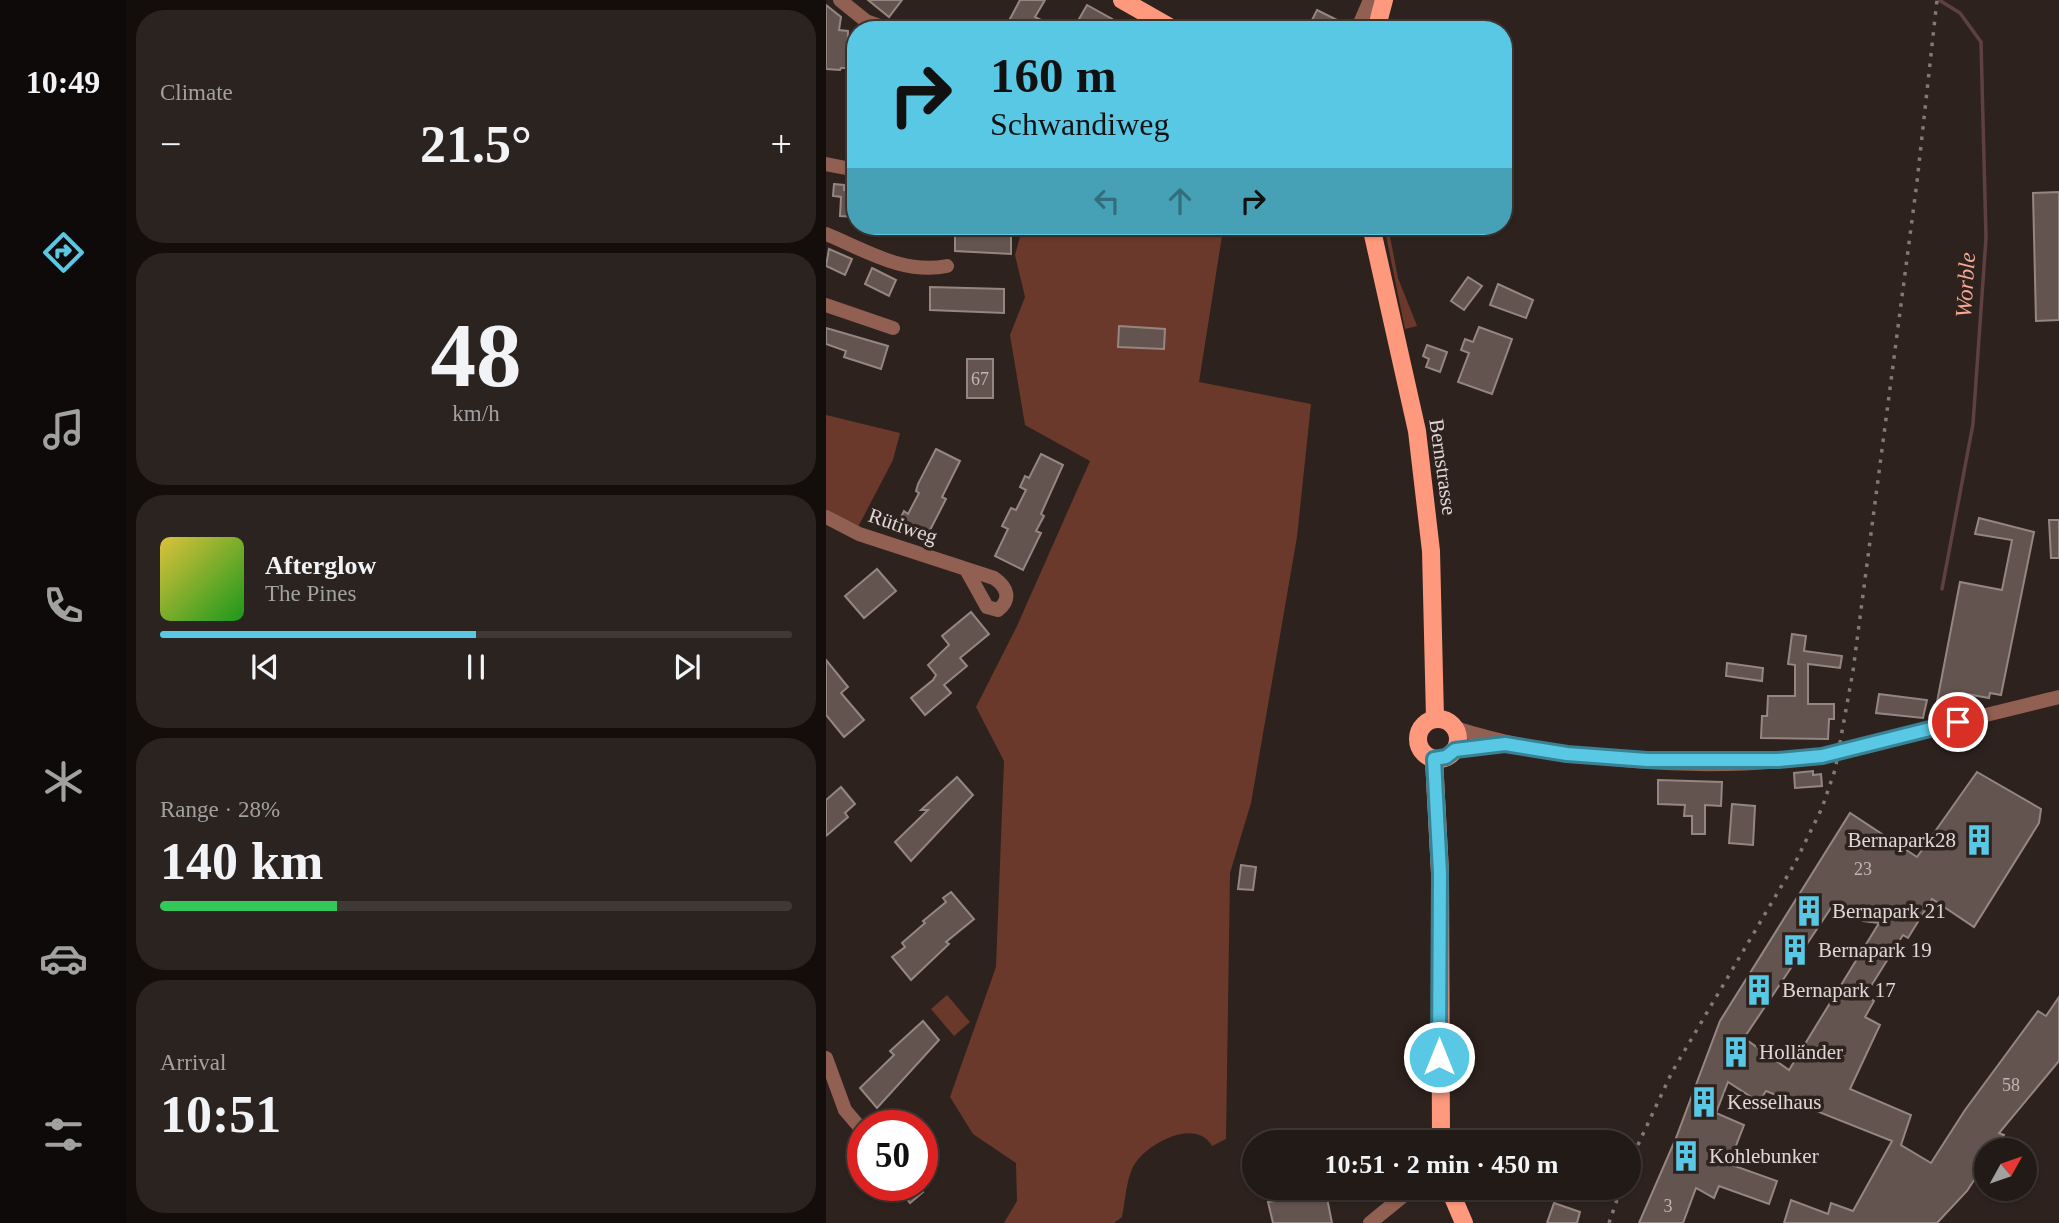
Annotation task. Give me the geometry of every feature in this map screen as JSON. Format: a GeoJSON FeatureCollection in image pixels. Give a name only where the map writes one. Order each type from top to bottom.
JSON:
{"type":"FeatureCollection","features":[{"type":"Feature","properties":{"kind":"main road"},"geometry":{"type":"LineString","coordinates":[[1122,0],[1159,21]]}},
{"type":"Feature","properties":{"kind":"main road"},"geometry":{"type":"LineString","coordinates":[[1378,21],[1384,0]]}},
{"type":"Feature","properties":{"kind":"main road","name":"Bernstrasse"},"geometry":{"type":"LineString","coordinates":[[1373,235],[1417,431],[1431,551],[1435,718]]}},
{"type":"Feature","properties":{"kind":"main road"},"geometry":{"type":"LineString","coordinates":[[1435,718],[1447,720],[1455,728],[1458,739],[1455,750],[1446,757],[1434,759],[1424,754],[1417,739],[1424,723],[1435,718]]}},
{"type":"Feature","properties":{"kind":"main road"},"geometry":{"type":"LineString","coordinates":[[1434,759],[1440,873],[1441,1130]]}},
{"type":"Feature","properties":{"kind":"main road"},"geometry":{"type":"LineString","coordinates":[[1451,1200],[1464,1223]]}},
{"type":"Feature","properties":{"kind":"street"},"geometry":{"type":"LineString","coordinates":[[840,0],[863,21]]}},
{"type":"Feature","properties":{"kind":"street"},"geometry":{"type":"LineString","coordinates":[[1361,21],[1370,0]]}},
{"type":"Feature","properties":{"kind":"street"},"geometry":{"type":"LineString","coordinates":[[826,164],[847,168]]}},
{"type":"Feature","properties":{"kind":"street"},"geometry":{"type":"LineString","coordinates":[[826,234],[910,269],[928,270],[947,266]]}},
{"type":"Feature","properties":{"kind":"street"},"geometry":{"type":"LineString","coordinates":[[826,304],[893,328]]}},
{"type":"Feature","properties":{"kind":"street","name":"Rütiweg"},"geometry":{"type":"LineString","coordinates":[[826,517],[859,534],[967,571]]}},
{"type":"Feature","properties":{"kind":"street"},"geometry":{"type":"LineString","coordinates":[[1455,728],[1505,744],[1567,754],[1679,762],[1801,759],[2059,697]]}},
{"type":"Feature","properties":{"kind":"street"},"geometry":{"type":"LineString","coordinates":[[1455,750],[1505,744]]}},
{"type":"Feature","properties":{"kind":"street"},"geometry":{"type":"LineString","coordinates":[[826,1058],[847,1112]]}},
{"type":"Feature","properties":{"kind":"street"},"geometry":{"type":"LineString","coordinates":[[1370,1223],[1398,1200]]}},
{"type":"Feature","properties":{"kind":"shaded area"},"geometry":{"type":"Polygon","coordinates":[[[1021,235],[1222,235],[1199,382],[1311,404],[1297,537],[1251,803],[1230,873],[1226,1139],[1212,1146],[1204,1137],[1182,1134],[1157,1143],[1146,1151],[1132,1169],[1122,1217],[1114,1223],[1004,1223],[1017,1201],[1016,1163],[973,1134],[950,1097],[996,967],[1004,761],[976,707],[1017,626],[1090,461],[1025,425],[1010,335],[1025,297],[1015,255],[1021,235]]]}},
{"type":"Feature","properties":{"kind":"shaded area"},"geometry":{"type":"Polygon","coordinates":[[[1386,235],[1390,235],[1398,278],[1417,326],[1405,329],[1386,235]]]}},
{"type":"Feature","properties":{"kind":"shaded area"},"geometry":{"type":"Polygon","coordinates":[[[826,415],[900,433],[893,460],[858,527],[826,510],[826,415]]]}},
{"type":"Feature","properties":{"kind":"shaded area"},"geometry":{"type":"Polygon","coordinates":[[[947,995],[970,1022],[954,1036],[931,1009],[947,995]]]}},
{"type":"Feature","properties":{"kind":"building"},"geometry":{"type":"Polygon","coordinates":[[[868,0],[902,0],[889,17],[868,0]]]}},
{"type":"Feature","properties":{"kind":"building"},"geometry":{"type":"Polygon","coordinates":[[[1020,0],[1045,0],[1035,17],[1040,21],[1009,21],[1020,0]]]}},
{"type":"Feature","properties":{"kind":"building"},"geometry":{"type":"Polygon","coordinates":[[[826,5],[841,17],[839,30],[847,31],[847,68],[826,69],[826,5]]]}},
{"type":"Feature","properties":{"kind":"building"},"geometry":{"type":"Polygon","coordinates":[[[1087,5],[1112,19],[1111,21],[1078,21],[1087,5]]]}},
{"type":"Feature","properties":{"kind":"building"},"geometry":{"type":"Polygon","coordinates":[[[1317,10],[1337,20],[1336,21],[1312,21],[1317,10]]]}},
{"type":"Feature","properties":{"kind":"building"},"geometry":{"type":"Polygon","coordinates":[[[834,184],[844,185],[844,190],[847,190],[847,216],[840,216],[841,197],[833,196],[834,184]]]}},
{"type":"Feature","properties":{"kind":"building"},"geometry":{"type":"Polygon","coordinates":[[[2059,192],[2059,320],[2036,321],[2033,193],[2059,192]]]}},
{"type":"Feature","properties":{"kind":"building"},"geometry":{"type":"Polygon","coordinates":[[[955,235],[1011,235],[1011,254],[955,251],[955,235]]]}},
{"type":"Feature","properties":{"kind":"building"},"geometry":{"type":"Polygon","coordinates":[[[829,249],[852,259],[845,275],[826,266],[829,249]]]}},
{"type":"Feature","properties":{"kind":"building"},"geometry":{"type":"Polygon","coordinates":[[[872,268],[896,280],[889,296],[865,284],[872,268]]]}},
{"type":"Feature","properties":{"kind":"building"},"geometry":{"type":"Polygon","coordinates":[[[1468,277],[1482,286],[1464,310],[1451,301],[1468,277]]]}},
{"type":"Feature","properties":{"kind":"building"},"geometry":{"type":"Polygon","coordinates":[[[1498,284],[1533,300],[1526,318],[1490,305],[1498,284]]]}},
{"type":"Feature","properties":{"kind":"building"},"geometry":{"type":"Polygon","coordinates":[[[930,287],[1004,289],[1004,313],[930,310],[930,287]]]}},
{"type":"Feature","properties":{"kind":"building"},"geometry":{"type":"Polygon","coordinates":[[[1119,326],[1165,329],[1164,349],[1118,347],[1119,326]]]}},
{"type":"Feature","properties":{"kind":"building"},"geometry":{"type":"Polygon","coordinates":[[[1479,327],[1512,339],[1492,394],[1458,382],[1469,353],[1461,350],[1465,339],[1473,342],[1479,327]]]}},
{"type":"Feature","properties":{"kind":"building"},"geometry":{"type":"Polygon","coordinates":[[[826,328],[888,346],[881,369],[844,357],[846,351],[826,344],[826,328]]]}},
{"type":"Feature","properties":{"kind":"building"},"geometry":{"type":"Polygon","coordinates":[[[1427,345],[1447,352],[1440,372],[1426,367],[1429,359],[1423,356],[1427,345]]]}},
{"type":"Feature","properties":{"kind":"building"},"geometry":{"type":"Polygon","coordinates":[[[967,359],[993,359],[993,398],[967,398],[967,359]]]}},
{"type":"Feature","properties":{"kind":"building"},"geometry":{"type":"Polygon","coordinates":[[[936,449],[960,461],[942,497],[946,499],[927,536],[906,529],[908,526],[899,521],[904,511],[908,514],[919,493],[916,491],[918,484],[936,449]]]}},
{"type":"Feature","properties":{"kind":"building"},"geometry":{"type":"Polygon","coordinates":[[[1041,454],[1063,465],[1041,514],[1044,516],[1036,531],[1041,533],[1023,570],[995,556],[1008,529],[1002,526],[1011,508],[1016,510],[1026,490],[1020,487],[1025,476],[1029,478],[1041,454]]]}},
{"type":"Feature","properties":{"kind":"building"},"geometry":{"type":"Polygon","coordinates":[[[1979,518],[2034,532],[2001,695],[1990,693],[1989,698],[1961,693],[1959,707],[1937,702],[1960,582],[2002,590],[2012,540],[1975,534],[1979,518]]]}},
{"type":"Feature","properties":{"kind":"building"},"geometry":{"type":"Polygon","coordinates":[[[2049,520],[2059,520],[2059,558],[2051,558],[2049,520]]]}},
{"type":"Feature","properties":{"kind":"building"},"geometry":{"type":"Polygon","coordinates":[[[877,569],[896,591],[864,618],[845,596],[877,569]]]}},
{"type":"Feature","properties":{"kind":"building"},"geometry":{"type":"Polygon","coordinates":[[[971,612],[989,634],[960,658],[967,666],[944,685],[951,693],[925,715],[911,698],[936,675],[928,665],[949,645],[942,636],[971,612]]]}},
{"type":"Feature","properties":{"kind":"building"},"geometry":{"type":"Polygon","coordinates":[[[1792,634],[1806,636],[1804,651],[1842,656],[1840,668],[1808,664],[1808,704],[1834,704],[1834,719],[1829,719],[1828,739],[1761,738],[1762,716],[1767,716],[1768,696],[1795,696],[1795,665],[1788,664],[1792,634]]]}},
{"type":"Feature","properties":{"kind":"building"},"geometry":{"type":"Polygon","coordinates":[[[826,660],[848,687],[841,693],[864,720],[844,737],[826,715],[826,660]]]}},
{"type":"Feature","properties":{"kind":"building"},"geometry":{"type":"Polygon","coordinates":[[[1727,663],[1763,668],[1762,681],[1726,676],[1727,663]]]}},
{"type":"Feature","properties":{"kind":"building"},"geometry":{"type":"Polygon","coordinates":[[[1879,694],[1927,700],[1923,718],[1876,713],[1879,694]]]}},
{"type":"Feature","properties":{"kind":"building"},"geometry":{"type":"Polygon","coordinates":[[[1813,771],[1813,775],[1821,774],[1822,786],[1795,788],[1794,773],[1813,771]]]}},
{"type":"Feature","properties":{"kind":"building"},"geometry":{"type":"Polygon","coordinates":[[[1977,772],[2041,809],[2039,823],[1974,927],[1932,899],[1908,938],[1903,935],[1866,994],[1874,1001],[1865,1017],[1880,1025],[1850,1089],[1911,1115],[1901,1145],[1931,1163],[1965,1110],[2038,1011],[2046,1016],[2059,997],[2059,1061],[1999,1133],[2004,1135],[2002,1138],[1974,1138],[1974,1180],[1937,1223],[1784,1223],[1791,1200],[1828,1214],[1831,1203],[1853,1211],[1892,1141],[1766,1091],[1759,1102],[1728,1082],[1716,1113],[1744,1125],[1729,1164],[1777,1181],[1769,1204],[1719,1186],[1714,1198],[1696,1188],[1683,1223],[1639,1223],[1676,1138],[1720,1021],[1850,813],[1917,857],[1977,772]],[[1835,902],[1744,1038],[1789,1070],[1879,923],[1863,921],[1835,902]]]}},
{"type":"Feature","properties":{"kind":"building"},"geometry":{"type":"Polygon","coordinates":[[[957,777],[973,795],[911,861],[895,842],[928,810],[921,810],[957,777]]]}},
{"type":"Feature","properties":{"kind":"building"},"geometry":{"type":"Polygon","coordinates":[[[1658,780],[1722,782],[1721,806],[1705,805],[1705,834],[1692,834],[1692,816],[1684,816],[1685,805],[1658,804],[1658,780]]]}},
{"type":"Feature","properties":{"kind":"building"},"geometry":{"type":"Polygon","coordinates":[[[841,787],[855,804],[845,813],[848,817],[826,836],[826,800],[841,787]]]}},
{"type":"Feature","properties":{"kind":"building"},"geometry":{"type":"Polygon","coordinates":[[[1732,804],[1755,806],[1753,845],[1729,843],[1732,804]]]}},
{"type":"Feature","properties":{"kind":"building"},"geometry":{"type":"Polygon","coordinates":[[[1241,865],[1256,867],[1253,890],[1238,889],[1241,865]]]}},
{"type":"Feature","properties":{"kind":"building"},"geometry":{"type":"Polygon","coordinates":[[[951,892],[974,919],[946,942],[949,944],[911,980],[892,957],[905,947],[902,943],[925,923],[923,921],[946,902],[943,898],[951,892]]]}},
{"type":"Feature","properties":{"kind":"building"},"geometry":{"type":"Polygon","coordinates":[[[923,1021],[939,1040],[877,1108],[860,1088],[894,1055],[890,1051],[923,1021]]]}},
{"type":"Feature","properties":{"kind":"building"},"geometry":{"type":"Polygon","coordinates":[[[1327,1200],[1332,1223],[1273,1223],[1268,1202],[1327,1200]]]}},
{"type":"Feature","properties":{"kind":"building"},"geometry":{"type":"Polygon","coordinates":[[[1554,1203],[1580,1212],[1577,1223],[1547,1223],[1554,1203]]]}},
{"type":"Feature","properties":{"kind":"waterway","name":"Worble"},"geometry":{"type":"LineString","coordinates":[[1939,0],[1960,13],[1981,42],[1986,238],[1973,424],[1942,589]]}},
{"type":"Feature","properties":{"kind":"railway"},"geometry":{"type":"LineString","coordinates":[[1641,1138],[1672,1072],[1795,863],[1822,808],[1835,770],[1853,671],[1917,182],[1937,0]]}},
{"type":"Feature","properties":{"kind":"railway"},"geometry":{"type":"LineString","coordinates":[[1609,1223],[1617,1200]]}},
{"type":"Feature","properties":{"kind":"place","name":"Bernapark28"},"geometry":{"type":"Point","coordinates":[1979,840]}},
{"type":"Feature","properties":{"kind":"place","name":"Bernapark 21"},"geometry":{"type":"Point","coordinates":[1809,911]}},
{"type":"Feature","properties":{"kind":"place","name":"Bernapark 19"},"geometry":{"type":"Point","coordinates":[1795,950]}},
{"type":"Feature","properties":{"kind":"place","name":"Bernapark 17"},"geometry":{"type":"Point","coordinates":[1759,990]}},
{"type":"Feature","properties":{"kind":"place","name":"Holländer"},"geometry":{"type":"Point","coordinates":[1736,1052]}},
{"type":"Feature","properties":{"kind":"place","name":"Kesselhaus"},"geometry":{"type":"Point","coordinates":[1704,1102]}},
{"type":"Feature","properties":{"kind":"place","name":"Kohlebunker"},"geometry":{"type":"Point","coordinates":[1686,1156]}},
{"type":"Feature","properties":{"kind":"route"},"geometry":{"type":"LineString","coordinates":[[1439,1057],[1440,873],[1434,759],[1446,757],[1455,750],[1505,744],[1567,754],[1679,762],[1809,758],[1958,722]]}}]}
